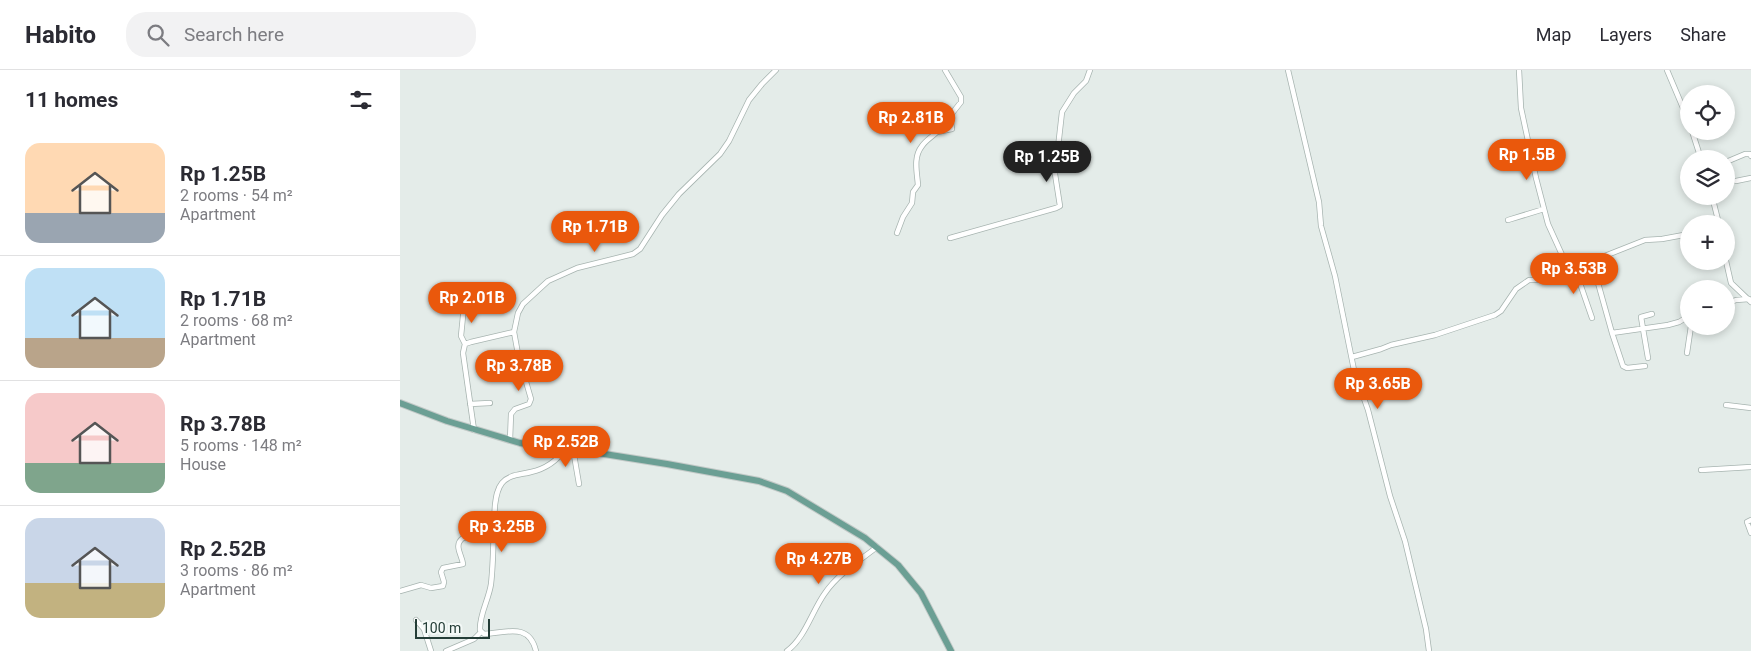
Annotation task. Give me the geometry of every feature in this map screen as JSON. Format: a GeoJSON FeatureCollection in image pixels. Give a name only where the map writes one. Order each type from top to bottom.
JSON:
{"type":"FeatureCollection","features":[{"type":"Feature","properties":{"kind":"main road"},"geometry":{"type":"LineString","coordinates":[[400,403],[474,430],[532,445],[667,464],[774,486],[802,499],[877,547],[898,565],[914,583],[928,605],[951,651]]}},
{"type":"Feature","properties":{"kind":"street"},"geometry":{"type":"LineString","coordinates":[[510,440],[511,414],[515,408],[528,404],[531,399],[518,354],[514,332],[518,313],[523,304],[548,281],[577,268],[633,254],[640,249],[679,194],[720,154],[749,100],[776,70]]}},
{"type":"Feature","properties":{"kind":"street"},"geometry":{"type":"LineString","coordinates":[[897,233],[912,203],[913,192],[918,185],[916,165],[919,150],[937,132],[952,129],[950,116],[961,102],[961,97],[945,70]]}},
{"type":"Feature","properties":{"kind":"street"},"geometry":{"type":"LineString","coordinates":[[950,238],[1060,206],[1055,174],[1062,112],[1074,93],[1087,79],[1090,70]]}},
{"type":"Feature","properties":{"kind":"street"},"geometry":{"type":"LineString","coordinates":[[1288,70],[1319,202],[1321,226],[1335,276],[1354,370],[1372,422],[1390,496],[1405,541],[1426,629],[1429,651]]}},
{"type":"Feature","properties":{"kind":"street"},"geometry":{"type":"LineString","coordinates":[[1519,70],[1521,108],[1544,210],[1553,237],[1568,268]]}},
{"type":"Feature","properties":{"kind":"street"},"geometry":{"type":"LineString","coordinates":[[1668,70],[1680,100]]}},
{"type":"Feature","properties":{"kind":"street"},"geometry":{"type":"LineString","coordinates":[[1735,158],[1745,154],[1750,154],[1751,156]]}},
{"type":"Feature","properties":{"kind":"street"},"geometry":{"type":"LineString","coordinates":[[1736,181],[1751,178]]}},
{"type":"Feature","properties":{"kind":"street"},"geometry":{"type":"LineString","coordinates":[[1508,220],[1544,210]]}},
{"type":"Feature","properties":{"kind":"street"},"geometry":{"type":"LineString","coordinates":[[1352,357],[1444,332],[1495,315],[1501,311],[1513,292],[1531,279],[1542,280],[1591,258],[1602,257],[1645,240],[1680,235]]}},
{"type":"Feature","properties":{"kind":"street"},"geometry":{"type":"LineString","coordinates":[[1591,258],[1623,366],[1627,368],[1645,366]]}},
{"type":"Feature","properties":{"kind":"street"},"geometry":{"type":"LineString","coordinates":[[1574,266],[1592,318]]}},
{"type":"Feature","properties":{"kind":"street"},"geometry":{"type":"LineString","coordinates":[[1728,270],[1731,283],[1750,301]]}},
{"type":"Feature","properties":{"kind":"street"},"geometry":{"type":"LineString","coordinates":[[1735,300],[1750,301]]}},
{"type":"Feature","properties":{"kind":"street"},"geometry":{"type":"LineString","coordinates":[[464,306],[461,336],[466,344]]}},
{"type":"Feature","properties":{"kind":"street"},"geometry":{"type":"LineString","coordinates":[[1648,358],[1641,317],[1652,314]]}},
{"type":"Feature","properties":{"kind":"street"},"geometry":{"type":"LineString","coordinates":[[1612,333],[1680,321]]}},
{"type":"Feature","properties":{"kind":"street"},"geometry":{"type":"LineString","coordinates":[[466,344],[514,332]]}},
{"type":"Feature","properties":{"kind":"street"},"geometry":{"type":"LineString","coordinates":[[1687,353],[1690,335]]}},
{"type":"Feature","properties":{"kind":"street"},"geometry":{"type":"LineString","coordinates":[[466,344],[463,353],[474,430]]}},
{"type":"Feature","properties":{"kind":"street"},"geometry":{"type":"LineString","coordinates":[[470,404],[490,403]]}},
{"type":"Feature","properties":{"kind":"street"},"geometry":{"type":"LineString","coordinates":[[1726,405],[1751,408]]}},
{"type":"Feature","properties":{"kind":"street"},"geometry":{"type":"LineString","coordinates":[[482,632],[480,624],[489,594],[492,572],[496,494],[503,482],[513,475],[529,473],[545,467],[569,449],[579,484]]}},
{"type":"Feature","properties":{"kind":"street"},"geometry":{"type":"LineString","coordinates":[[1701,470],[1751,467]]}},
{"type":"Feature","properties":{"kind":"street"},"geometry":{"type":"LineString","coordinates":[[1751,520],[1747,522],[1751,533]]}},
{"type":"Feature","properties":{"kind":"street"},"geometry":{"type":"LineString","coordinates":[[400,591],[421,585],[431,588],[443,586],[442,568],[463,564],[458,546],[459,541],[463,538],[493,531]]}},
{"type":"Feature","properties":{"kind":"street"},"geometry":{"type":"LineString","coordinates":[[787,651],[796,643],[826,591],[843,574],[877,547]]}},
{"type":"Feature","properties":{"kind":"street"},"geometry":{"type":"LineString","coordinates":[[416,620],[424,629],[432,651]]}},
{"type":"Feature","properties":{"kind":"street"},"geometry":{"type":"LineString","coordinates":[[482,632],[486,634],[515,631],[523,633],[530,638],[536,651]]}},
{"type":"Feature","properties":{"kind":"street"},"geometry":{"type":"LineString","coordinates":[[446,651],[474,639],[482,632]]}}]}
